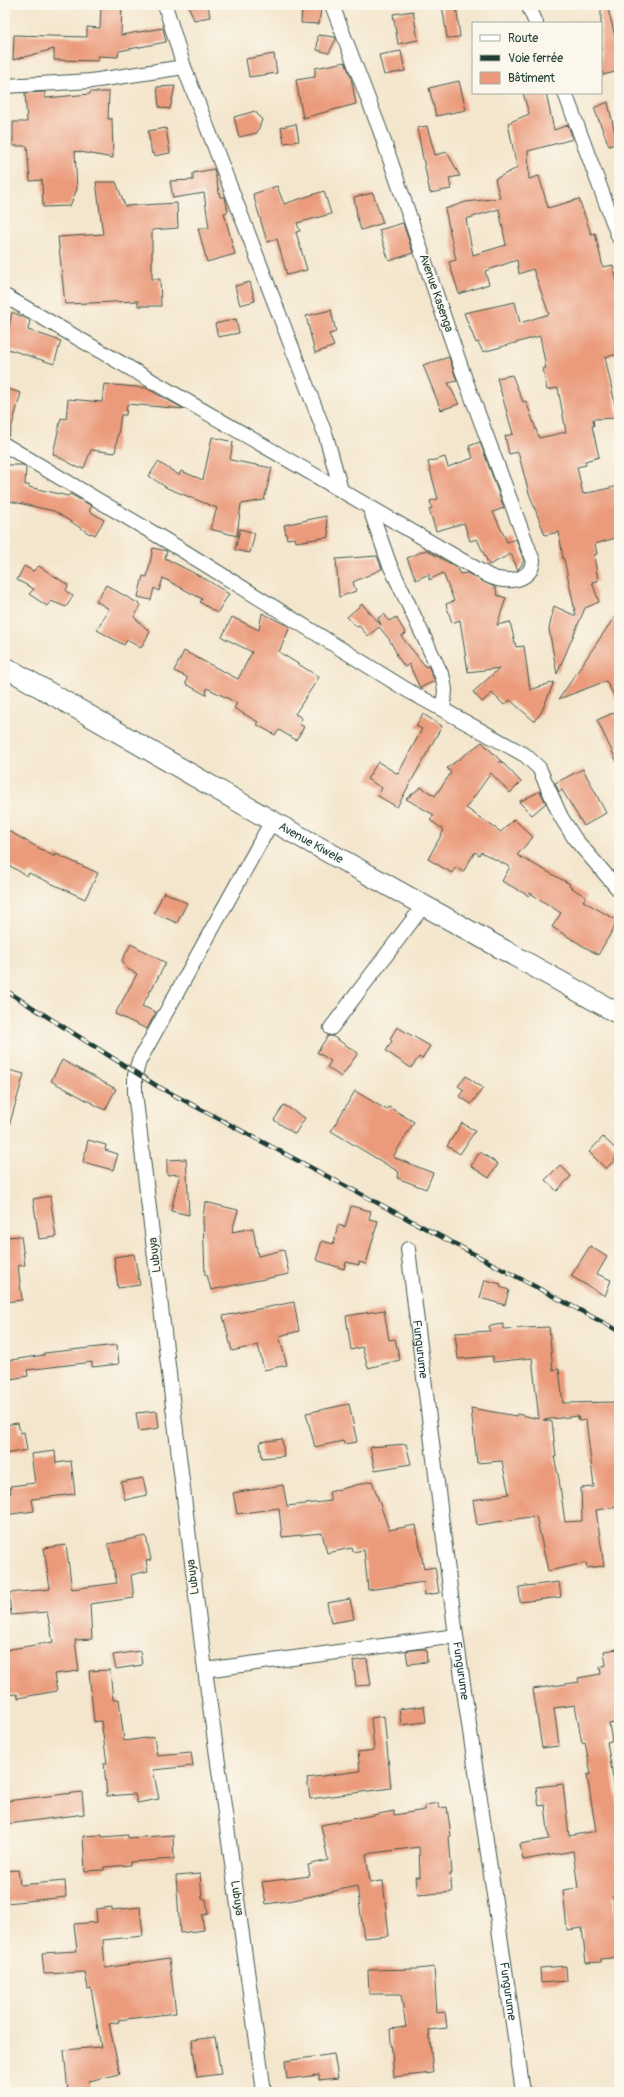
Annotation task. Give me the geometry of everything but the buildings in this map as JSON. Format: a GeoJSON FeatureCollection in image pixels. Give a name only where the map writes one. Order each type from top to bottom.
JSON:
{"type":"FeatureCollection","features":[{"type":"Feature","properties":{"kind":"street"},"geometry":{"type":"LineString","coordinates":[[165,5],[184,67],[326,436],[341,490]]}},
{"type":"Feature","properties":{"kind":"street","name":"Avenue Kasenga"},"geometry":{"type":"LineString","coordinates":[[332,5],[380,130],[464,376],[533,561],[531,569],[522,577],[509,581],[498,580],[370,508]]}},
{"type":"Feature","properties":{"kind":"street"},"geometry":{"type":"LineString","coordinates":[[528,5],[536,22]]}},
{"type":"Feature","properties":{"kind":"street"},"geometry":{"type":"LineString","coordinates":[[5,86],[91,81],[184,67]]}},
{"type":"Feature","properties":{"kind":"street"},"geometry":{"type":"LineString","coordinates":[[565,94],[619,238]]}},
{"type":"Feature","properties":{"kind":"street"},"geometry":{"type":"LineString","coordinates":[[5,296],[370,508],[389,563],[443,678],[445,690],[443,708]]}},
{"type":"Feature","properties":{"kind":"street"},"geometry":{"type":"LineString","coordinates":[[5,445],[182,550],[407,690],[443,708],[525,755],[539,768],[561,817],[575,839],[619,890]]}},
{"type":"Feature","properties":{"kind":"street","name":"Avenue Kiwele"},"geometry":{"type":"LineString","coordinates":[[5,667],[272,821],[619,1014]]}},
{"type":"Feature","properties":{"kind":"street","name":"Lubuya"},"geometry":{"type":"LineString","coordinates":[[264,2092],[205,1670],[135,1093],[135,1075],[139,1061],[272,821]]}},
{"type":"Feature","properties":{"kind":"street"},"geometry":{"type":"LineString","coordinates":[[331,1028],[424,905]]}},
{"type":"Feature","properties":{"kind":"street","name":"Fungurume"},"geometry":{"type":"LineString","coordinates":[[408,1249],[456,1636],[523,2092]]}},
{"type":"Feature","properties":{"kind":"street"},"geometry":{"type":"LineString","coordinates":[[205,1670],[456,1636]]}},
{"type":"Feature","properties":{"kind":"railway"},"geometry":{"type":"LineString","coordinates":[[5,990],[157,1086],[619,1331]]}}]}
